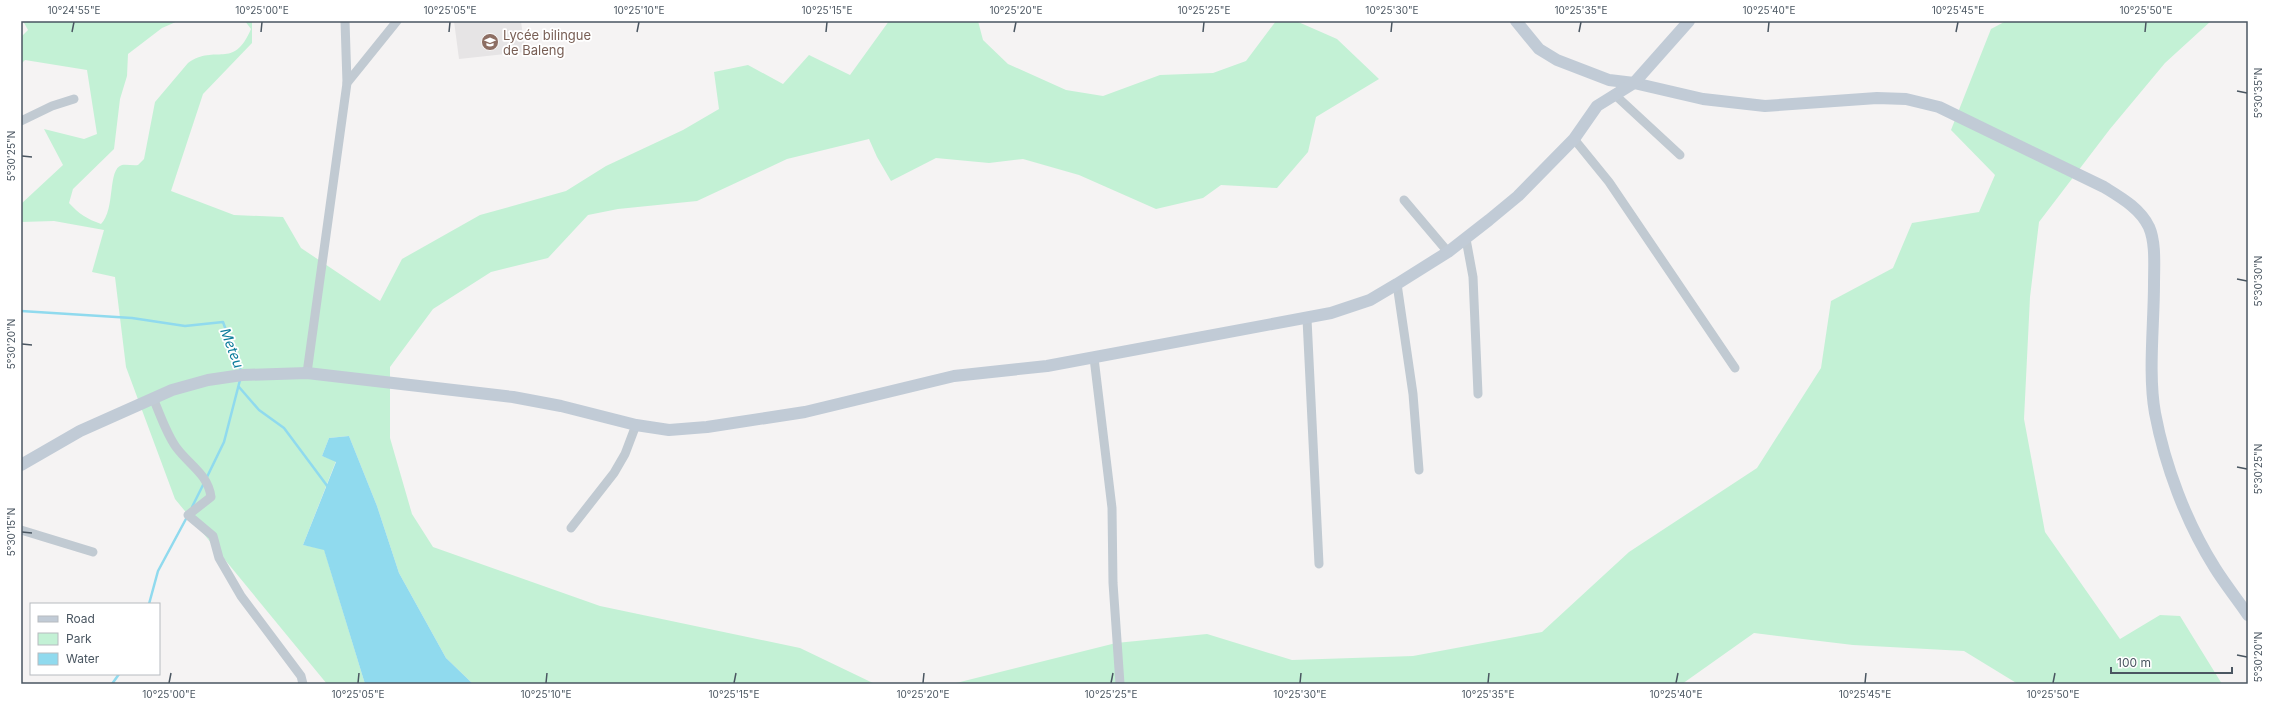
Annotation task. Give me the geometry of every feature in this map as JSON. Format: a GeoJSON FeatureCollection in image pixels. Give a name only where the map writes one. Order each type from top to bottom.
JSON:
{"type":"FeatureCollection","features":[{"type":"Feature","properties":{"kind":"street"},"geometry":{"type":"LineString","coordinates":[[307,373],[347,83],[345,21]]}},
{"type":"Feature","properties":{"kind":"street"},"geometry":{"type":"LineString","coordinates":[[347,83],[397,21]]}},
{"type":"Feature","properties":{"kind":"street"},"geometry":{"type":"LineString","coordinates":[[1516,21],[1539,48],[1557,60],[1609,80],[1634,83],[1703,99],[1765,106],[1877,98],[1906,99],[1939,107],[2104,187],[2126,200],[2148,227],[2152,243],[2154,266],[2152,388],[2155,413],[2167,458],[2183,504],[2214,567],[2248,615]]}},
{"type":"Feature","properties":{"kind":"street"},"geometry":{"type":"LineString","coordinates":[[21,465],[80,431],[172,390],[208,380],[242,375],[307,373],[513,397],[561,406],[636,425],[669,430],[707,427],[805,412],[954,376],[1047,366],[1272,323],[1307,319],[1370,300],[1448,252],[1466,239],[1518,196],[1574,139],[1597,106],[1614,94],[1634,83],[1690,21]]}},
{"type":"Feature","properties":{"kind":"street"},"geometry":{"type":"LineString","coordinates":[[1614,94],[1680,155]]}},
{"type":"Feature","properties":{"kind":"street"},"geometry":{"type":"LineString","coordinates":[[21,121],[52,106],[74,98]]}},
{"type":"Feature","properties":{"kind":"street"},"geometry":{"type":"LineString","coordinates":[[1574,139],[1610,182],[1735,368]]}},
{"type":"Feature","properties":{"kind":"street"},"geometry":{"type":"LineString","coordinates":[[1404,200],[1448,252]]}},
{"type":"Feature","properties":{"kind":"street"},"geometry":{"type":"LineString","coordinates":[[1466,239],[1473,277],[1478,394]]}},
{"type":"Feature","properties":{"kind":"street"},"geometry":{"type":"LineString","coordinates":[[1397,284],[1413,394],[1419,470]]}},
{"type":"Feature","properties":{"kind":"street"},"geometry":{"type":"LineString","coordinates":[[1307,319],[1319,564]]}},
{"type":"Feature","properties":{"kind":"street"},"geometry":{"type":"LineString","coordinates":[[1094,358],[1112,508],[1113,583],[1120,684]]}},
{"type":"Feature","properties":{"kind":"street"},"geometry":{"type":"LineString","coordinates":[[153,398],[176,447],[204,476],[210,487],[211,497],[188,516],[213,536],[219,558],[241,596],[301,676],[304,684]]}},
{"type":"Feature","properties":{"kind":"street"},"geometry":{"type":"LineString","coordinates":[[571,528],[614,473],[625,454],[636,425]]}},
{"type":"Feature","properties":{"kind":"street"},"geometry":{"type":"LineString","coordinates":[[21,530],[93,552]]}},
{"type":"Feature","properties":{"kind":"shaded area","name":"Lycée bilingue de Baleng"},"geometry":{"type":"Polygon","coordinates":[[[454,21],[521,21],[525,52],[459,59],[454,21]]]}},
{"type":"Feature","properties":{"kind":"green space"},"geometry":{"type":"Polygon","coordinates":[[[23,21],[178,21],[162,28],[128,54],[127,76],[120,99],[114,149],[73,189],[69,203],[84,216],[101,224],[106,217],[114,174],[117,168],[122,165],[138,165],[144,159],[155,102],[188,63],[207,55],[231,53],[238,49],[244,42],[251,29],[245,21],[252,21],[252,43],[203,94],[171,191],[234,215],[283,217],[301,248],[380,301],[402,259],[480,215],[566,191],[606,166],[683,130],[719,109],[714,72],[748,65],[783,84],[809,55],[850,75],[889,21],[978,21],[983,40],[1008,64],[1066,90],[1103,96],[1160,75],[1213,73],[1246,61],[1276,21],[1296,21],[1337,39],[1379,79],[1316,117],[1308,152],[1277,188],[1221,185],[1203,198],[1156,209],[1079,175],[1023,159],[989,163],[936,158],[891,181],[877,157],[869,139],[787,159],[697,201],[618,209],[588,215],[548,258],[491,272],[433,309],[390,367],[390,438],[412,514],[433,547],[600,606],[800,648],[875,684],[473,684],[446,658],[399,573],[377,506],[349,436],[329,438],[322,456],[336,461],[303,545],[324,549],[365,684],[327,684],[175,499],[126,367],[115,277],[92,272],[104,230],[54,221],[21,222],[21,204],[63,165],[44,129],[84,139],[97,134],[87,70],[25,60],[21,64],[21,37],[28,30],[23,21]]]}},
{"type":"Feature","properties":{"kind":"green space"},"geometry":{"type":"Polygon","coordinates":[[[2006,21],[2211,21],[2165,63],[2110,129],[2039,222],[2030,297],[2024,419],[2045,532],[2120,639],[2160,615],[2180,616],[2222,684],[2018,684],[1964,651],[1853,645],[1754,633],[1682,684],[952,684],[1116,643],[1207,634],[1292,660],[1413,656],[1542,632],[1629,552],[1757,468],[1821,368],[1831,301],[1893,268],[1912,223],[1979,212],[1995,175],[1951,130],[1991,29],[2006,21]]]}},
{"type":"Feature","properties":{"kind":"water"},"geometry":{"type":"Polygon","coordinates":[[[349,436],[377,506],[399,573],[446,658],[473,684],[365,684],[324,550],[303,545],[336,462],[322,456],[329,438],[349,436]]]}},
{"type":"Feature","properties":{"kind":"waterway","name":"Meteu"},"geometry":{"type":"LineString","coordinates":[[21,311],[132,318],[185,326],[223,322],[241,371]]}},
{"type":"Feature","properties":{"kind":"waterway","name":"Meteu"},"geometry":{"type":"LineString","coordinates":[[206,479],[224,442],[240,380]]}},
{"type":"Feature","properties":{"kind":"waterway"},"geometry":{"type":"LineString","coordinates":[[239,387],[259,410],[284,428],[328,487]]}},
{"type":"Feature","properties":{"kind":"waterway","name":"Meteu"},"geometry":{"type":"LineString","coordinates":[[192,507],[204,483]]}},
{"type":"Feature","properties":{"kind":"waterway","name":"Meteu"},"geometry":{"type":"LineString","coordinates":[[149,603],[158,571],[187,517]]}},
{"type":"Feature","properties":{"kind":"waterway","name":"Meteu"},"geometry":{"type":"LineString","coordinates":[[112,684],[118,675]]}},
{"type":"Feature","properties":{"kind":"place","name":"Lycée bilingue de Baleng"},"geometry":{"type":"Point","coordinates":[490,42]}}]}
